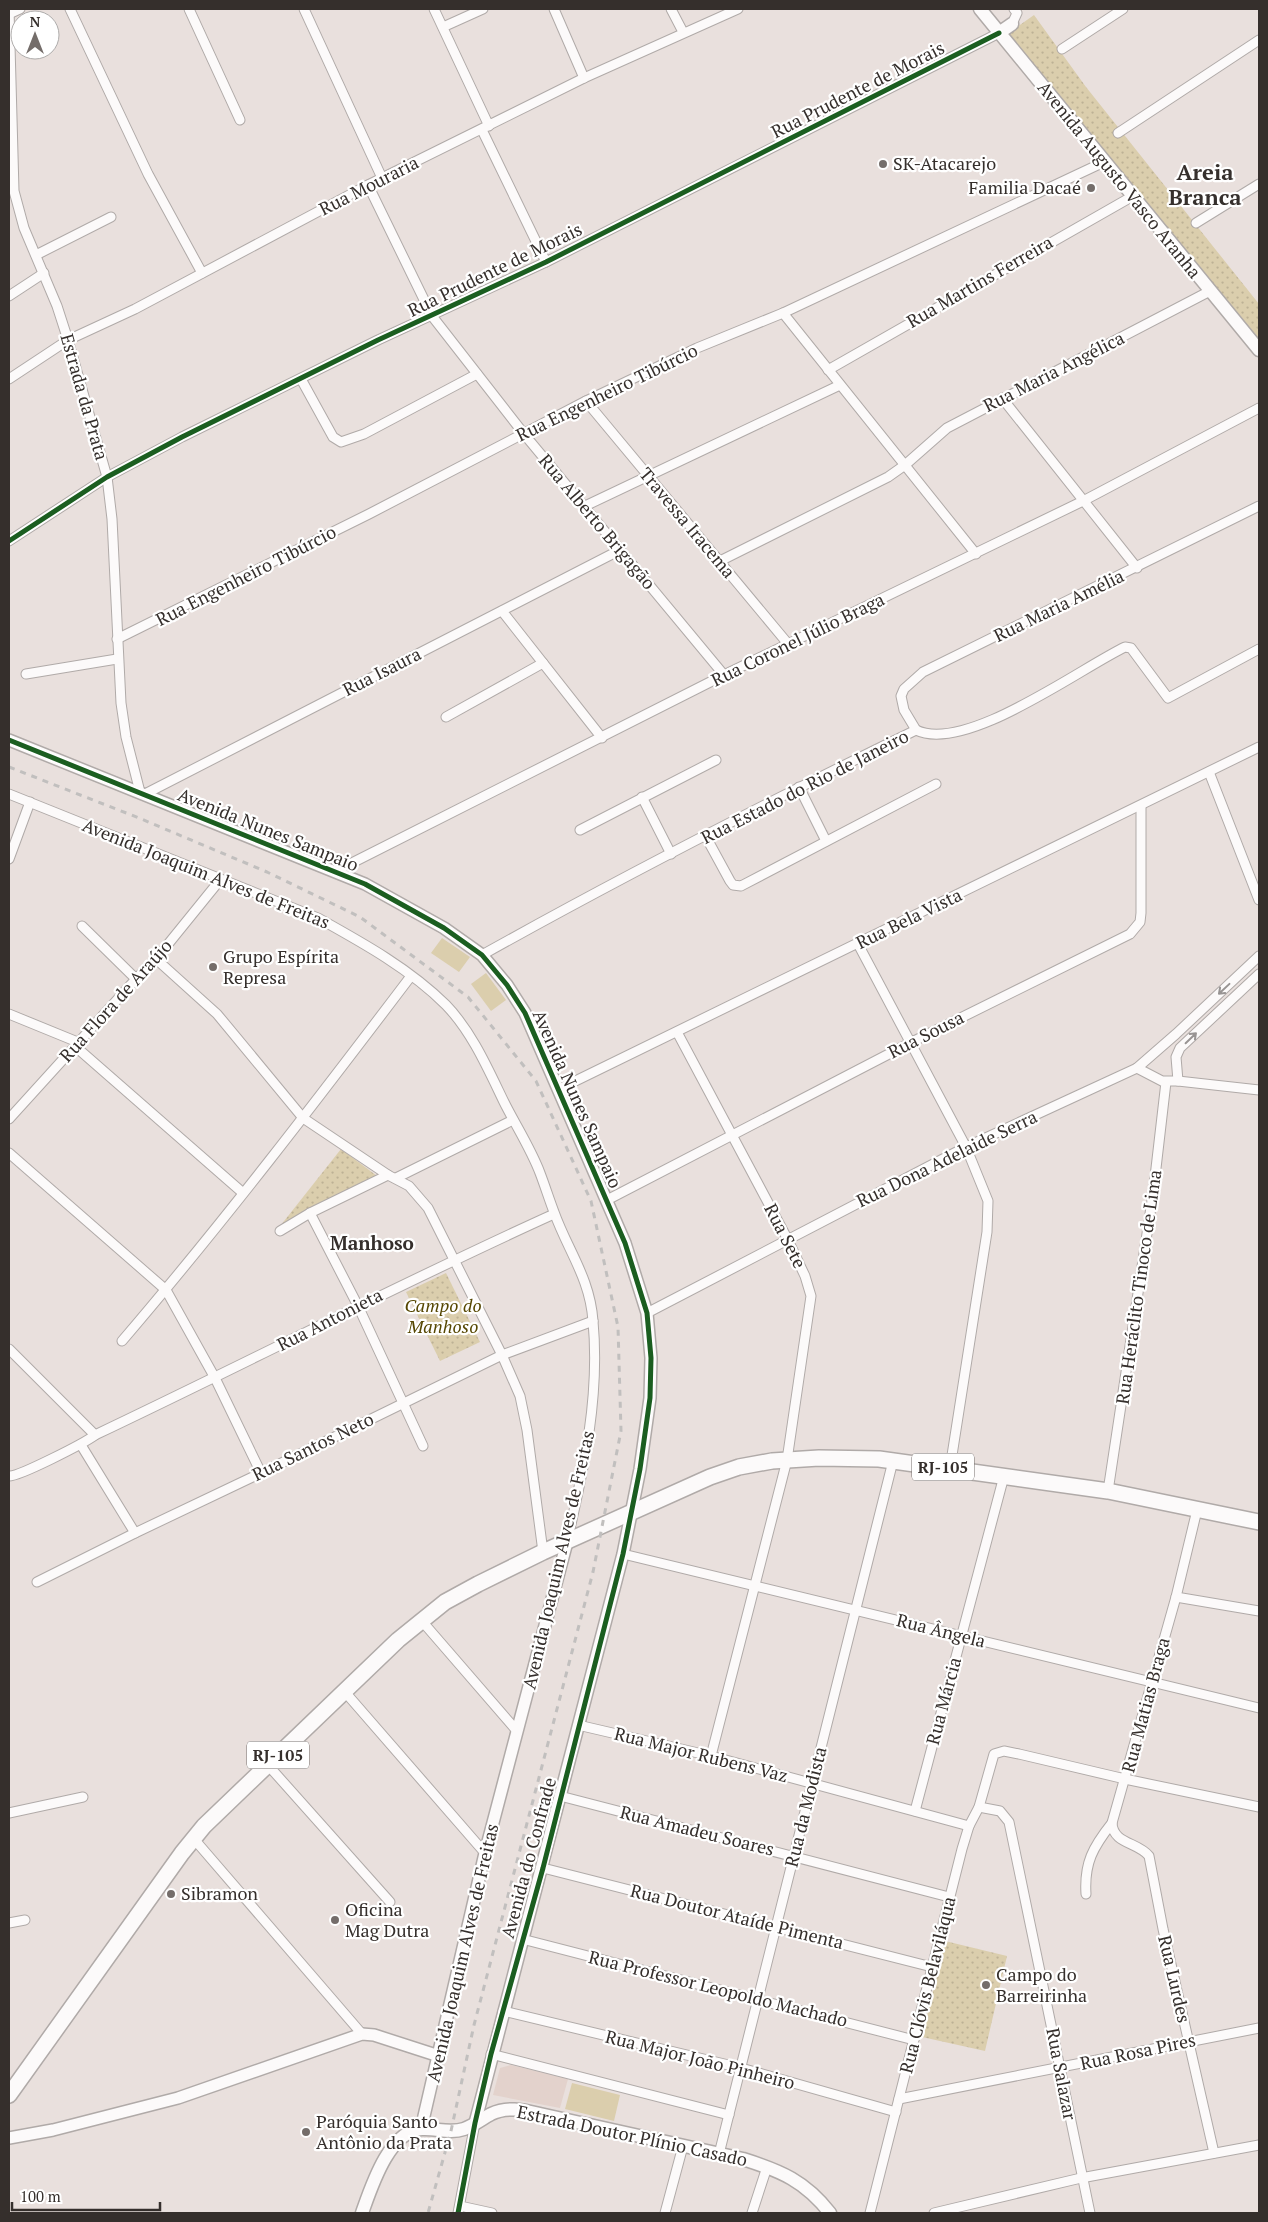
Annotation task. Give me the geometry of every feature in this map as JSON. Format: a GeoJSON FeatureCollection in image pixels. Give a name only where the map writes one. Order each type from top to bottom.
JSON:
{"type":"FeatureCollection","features":[{"type":"Feature","properties":{"kind":"main road","name":"Avenida Augusto Vasco Aranha"},"geometry":{"type":"LineString","coordinates":[[980,9],[1259,350]]}},
{"type":"Feature","properties":{"kind":"main road","name":"Rua Prudente de Morais"},"geometry":{"type":"LineString","coordinates":[[999,33],[1012,24]]}},
{"type":"Feature","properties":{"kind":"main road","name":"RJ-105"},"geometry":{"type":"LineString","coordinates":[[9,2095],[194,1839],[267,1764],[421,1620],[462,1592],[543,1552],[724,1472],[754,1464],[787,1460],[850,1457],[950,1468],[1108,1491],[1259,1522]]}},
{"type":"Feature","properties":{"kind":"main road","name":"Estrada Doutor Plínio Casado"},"geometry":{"type":"LineString","coordinates":[[421,2129],[462,2130],[502,2110],[519,2110],[719,2154],[767,2167],[786,2174],[806,2187],[830,2213]]}},
{"type":"Feature","properties":{"kind":"main road"},"geometry":{"type":"LineString","coordinates":[[362,2213],[374,2180],[386,2157],[401,2139],[421,2129]]}},
{"type":"Feature","properties":{"kind":"street","name":"Estrada da Prata"},"geometry":{"type":"LineString","coordinates":[[9,9],[11,192],[44,273],[68,340],[107,478],[112,519],[118,659],[126,737],[142,793]]}},
{"type":"Feature","properties":{"kind":"street"},"geometry":{"type":"LineString","coordinates":[[9,14],[20,9]]}},
{"type":"Feature","properties":{"kind":"street"},"geometry":{"type":"LineString","coordinates":[[70,9],[148,174],[202,273]]}},
{"type":"Feature","properties":{"kind":"street"},"geometry":{"type":"LineString","coordinates":[[189,9],[240,120]]}},
{"type":"Feature","properties":{"kind":"street"},"geometry":{"type":"LineString","coordinates":[[304,9],[382,178]]}},
{"type":"Feature","properties":{"kind":"street"},"geometry":{"type":"LineString","coordinates":[[434,9],[485,128],[546,262]]}},
{"type":"Feature","properties":{"kind":"street"},"geometry":{"type":"LineString","coordinates":[[442,28],[483,9]]}},
{"type":"Feature","properties":{"kind":"street"},"geometry":{"type":"LineString","coordinates":[[554,9],[584,78]]}},
{"type":"Feature","properties":{"kind":"street"},"geometry":{"type":"LineString","coordinates":[[671,9],[683,32]]}},
{"type":"Feature","properties":{"kind":"street","name":"Rua Mouraria"},"geometry":{"type":"LineString","coordinates":[[9,379],[68,340],[135,309],[368,185],[584,78],[738,9]]}},
{"type":"Feature","properties":{"kind":"street"},"geometry":{"type":"LineString","coordinates":[[1012,24],[1017,13],[1014,9]]}},
{"type":"Feature","properties":{"kind":"street"},"geometry":{"type":"LineString","coordinates":[[1062,49],[1123,9]]}},
{"type":"Feature","properties":{"kind":"street","name":"Rua Prudente de Morais"},"geometry":{"type":"LineString","coordinates":[[9,541],[107,478],[182,437],[546,262],[999,33]]}},
{"type":"Feature","properties":{"kind":"street"},"geometry":{"type":"LineString","coordinates":[[1118,133],[1259,40]]}},
{"type":"Feature","properties":{"kind":"street","name":"Rua Engenheiro Tibúrcio"},"geometry":{"type":"LineString","coordinates":[[117,639],[369,514],[586,401],[697,348],[782,313],[1104,162]]}},
{"type":"Feature","properties":{"kind":"street"},"geometry":{"type":"LineString","coordinates":[[1196,223],[1259,184]]}},
{"type":"Feature","properties":{"kind":"street","name":"Rua Alberto Brigagão"},"geometry":{"type":"LineString","coordinates":[[368,185],[432,316],[524,434],[724,675]]}},
{"type":"Feature","properties":{"kind":"street","name":"Rua Martins Ferreira"},"geometry":{"type":"LineString","coordinates":[[828,370],[1133,196]]}},
{"type":"Feature","properties":{"kind":"street"},"geometry":{"type":"LineString","coordinates":[[36,255],[111,216]]}},
{"type":"Feature","properties":{"kind":"street"},"geometry":{"type":"LineString","coordinates":[[9,296],[44,273]]}},
{"type":"Feature","properties":{"kind":"street","name":"Rua Maria Angélica"},"geometry":{"type":"LineString","coordinates":[[720,561],[871,485],[905,465],[946,428],[1210,291]]}},
{"type":"Feature","properties":{"kind":"street"},"geometry":{"type":"LineString","coordinates":[[782,313],[976,554]]}},
{"type":"Feature","properties":{"kind":"street"},"geometry":{"type":"LineString","coordinates":[[301,379],[334,437],[341,442],[354,439],[477,374]]}},
{"type":"Feature","properties":{"kind":"street"},"geometry":{"type":"LineString","coordinates":[[585,506],[840,385]]}},
{"type":"Feature","properties":{"kind":"street"},"geometry":{"type":"LineString","coordinates":[[1002,398],[1137,568]]}},
{"type":"Feature","properties":{"kind":"street","name":"Travessa Iracema"},"geometry":{"type":"LineString","coordinates":[[586,401],[789,645]]}},
{"type":"Feature","properties":{"kind":"street","name":"Rua Coronel Júlio Braga"},"geometry":{"type":"LineString","coordinates":[[336,871],[724,675],[1083,501],[1259,408]]}},
{"type":"Feature","properties":{"kind":"street","name":"Rua Maria Amélia"},"geometry":{"type":"LineString","coordinates":[[916,730],[904,710],[901,696],[904,689],[923,672],[1137,568],[1259,506]]}},
{"type":"Feature","properties":{"kind":"street","name":"Rua Isaura"},"geometry":{"type":"LineString","coordinates":[[142,793],[620,550]]}},
{"type":"Feature","properties":{"kind":"street"},"geometry":{"type":"LineString","coordinates":[[502,611],[602,738]]}},
{"type":"Feature","properties":{"kind":"street","name":"Rua Estado do Rio de Janeiro"},"geometry":{"type":"LineString","coordinates":[[482,955],[630,874],[706,837],[799,787],[916,730],[933,735],[956,733],[1038,698],[1125,647],[1131,648],[1168,698],[1259,649]]}},
{"type":"Feature","properties":{"kind":"street"},"geometry":{"type":"LineString","coordinates":[[26,674],[118,659]]}},
{"type":"Feature","properties":{"kind":"street"},"geometry":{"type":"LineString","coordinates":[[446,717],[543,663]]}},
{"type":"Feature","properties":{"kind":"street","name":"Avenida Nunes Sampaio"},"geometry":{"type":"LineString","coordinates":[[9,740],[336,871],[373,889],[444,928],[482,955],[507,985],[525,1014],[559,1089],[627,1250],[647,1313],[651,1358],[650,1398],[633,1511]]}},
{"type":"Feature","properties":{"kind":"street","name":"Rua Bela Vista"},"geometry":{"type":"LineString","coordinates":[[559,1089],[1259,747]]}},
{"type":"Feature","properties":{"kind":"street"},"geometry":{"type":"LineString","coordinates":[[580,830],[716,760]]}},
{"type":"Feature","properties":{"kind":"street"},"geometry":{"type":"LineString","coordinates":[[1209,772],[1259,900]]}},
{"type":"Feature","properties":{"kind":"street"},"geometry":{"type":"LineString","coordinates":[[706,837],[730,882],[736,886],[746,885],[826,840],[936,784]]}},
{"type":"Feature","properties":{"kind":"street"},"geometry":{"type":"LineString","coordinates":[[799,787],[826,840]]}},
{"type":"Feature","properties":{"kind":"street","name":"Avenida Joaquim Alves de Freitas"},"geometry":{"type":"LineString","coordinates":[[9,794],[318,918],[351,936],[434,994],[457,1018],[482,1058],[540,1171],[554,1214],[586,1282],[593,1321],[595,1376],[590,1434],[583,1472],[485,1853],[421,2129]]}},
{"type":"Feature","properties":{"kind":"street"},"geometry":{"type":"LineString","coordinates":[[642,797],[671,854]]}},
{"type":"Feature","properties":{"kind":"street"},"geometry":{"type":"LineString","coordinates":[[9,859],[30,802]]}},
{"type":"Feature","properties":{"kind":"street","name":"Rua Sousa"},"geometry":{"type":"LineString","coordinates":[[606,1200],[912,1042],[1133,932],[1140,922],[1142,913],[1140,806]]}},
{"type":"Feature","properties":{"kind":"street","name":"Rua Flora de Araújo"},"geometry":{"type":"LineString","coordinates":[[9,1119],[156,959],[220,880]]}},
{"type":"Feature","properties":{"kind":"street"},"geometry":{"type":"LineString","coordinates":[[82,926],[136,979]]}},
{"type":"Feature","properties":{"kind":"street"},"geometry":{"type":"LineString","coordinates":[[858,944],[912,1042],[966,1147],[988,1201],[988,1222],[950,1468]]}},
{"type":"Feature","properties":{"kind":"street","name":"Rua Dona Adelaide Serra"},"geometry":{"type":"LineString","coordinates":[[647,1313],[966,1147],[1137,1068],[1259,956]]}},
{"type":"Feature","properties":{"kind":"street"},"geometry":{"type":"LineString","coordinates":[[156,959],[217,1014],[303,1118],[416,1192],[428,1208],[502,1355],[516,1387],[524,1414],[543,1552]]}},
{"type":"Feature","properties":{"kind":"street"},"geometry":{"type":"LineString","coordinates":[[1178,1080],[1176,1057],[1180,1048],[1259,974]]}},
{"type":"Feature","properties":{"kind":"street"},"geometry":{"type":"LineString","coordinates":[[122,1341],[166,1290],[303,1118],[410,976]]}},
{"type":"Feature","properties":{"kind":"street"},"geometry":{"type":"LineString","coordinates":[[9,1014],[78,1045],[243,1193]]}},
{"type":"Feature","properties":{"kind":"street","name":"Rua Sete"},"geometry":{"type":"LineString","coordinates":[[677,1032],[788,1240],[808,1283],[811,1302],[787,1460],[756,1587],[711,1756]]}},
{"type":"Feature","properties":{"kind":"street"},"geometry":{"type":"LineString","coordinates":[[1137,1068],[1166,1082],[1178,1080],[1259,1090]]}},
{"type":"Feature","properties":{"kind":"street","name":"Rua Heráclito Tinoco de Lima"},"geometry":{"type":"LineString","coordinates":[[1108,1491],[1151,1212],[1166,1082]]}},
{"type":"Feature","properties":{"kind":"street"},"geometry":{"type":"LineString","coordinates":[[280,1231],[310,1214],[513,1120]]}},
{"type":"Feature","properties":{"kind":"street"},"geometry":{"type":"LineString","coordinates":[[9,1153],[166,1290],[215,1378],[261,1474]]}},
{"type":"Feature","properties":{"kind":"street"},"geometry":{"type":"LineString","coordinates":[[310,1214],[358,1306],[423,1446]]}},
{"type":"Feature","properties":{"kind":"street","name":"Rua Antonieta"},"geometry":{"type":"LineString","coordinates":[[9,1476],[16,1476],[42,1462],[82,1445],[95,1435],[215,1378],[358,1306],[554,1214]]}},
{"type":"Feature","properties":{"kind":"street","name":"Rua Santos Neto"},"geometry":{"type":"LineString","coordinates":[[37,1582],[502,1355],[593,1321]]}},
{"type":"Feature","properties":{"kind":"street"},"geometry":{"type":"LineString","coordinates":[[9,1349],[95,1435]]}},
{"type":"Feature","properties":{"kind":"street"},"geometry":{"type":"LineString","coordinates":[[82,1445],[135,1533]]}},
{"type":"Feature","properties":{"kind":"street","name":"Rua da Modista"},"geometry":{"type":"LineString","coordinates":[[719,2154],[893,1461]]}},
{"type":"Feature","properties":{"kind":"street","name":"Rua Márcia"},"geometry":{"type":"LineString","coordinates":[[916,1811],[1004,1476]]}},
{"type":"Feature","properties":{"kind":"street","name":"Rua Matias Braga"},"geometry":{"type":"LineString","coordinates":[[1086,1894],[1085,1871],[1099,1840],[1112,1823],[1176,1597],[1197,1510]]}},
{"type":"Feature","properties":{"kind":"street","name":"Avenida do Confrade"},"geometry":{"type":"LineString","coordinates":[[459,2209],[475,2123],[491,2054],[543,1868],[633,1511]]}},
{"type":"Feature","properties":{"kind":"street","name":"Rua Ângela"},"geometry":{"type":"LineString","coordinates":[[623,1554],[1259,1708]]}},
{"type":"Feature","properties":{"kind":"street"},"geometry":{"type":"LineString","coordinates":[[1176,1597],[1259,1611]]}},
{"type":"Feature","properties":{"kind":"street"},"geometry":{"type":"LineString","coordinates":[[421,1620],[517,1731]]}},
{"type":"Feature","properties":{"kind":"street"},"geometry":{"type":"LineString","coordinates":[[344,1692],[485,1853]]}},
{"type":"Feature","properties":{"kind":"street","name":"Rua Major Rubens Vaz"},"geometry":{"type":"LineString","coordinates":[[578,1725],[812,1782],[969,1826]]}},
{"type":"Feature","properties":{"kind":"street","name":"Rua Clóvis Belaviláqua"},"geometry":{"type":"LineString","coordinates":[[870,2213],[949,1897],[969,1826],[979,1807],[991,1759],[994,1754],[1008,1751],[1125,1779]]}},
{"type":"Feature","properties":{"kind":"street"},"geometry":{"type":"LineString","coordinates":[[267,1764],[390,1902]]}},
{"type":"Feature","properties":{"kind":"street"},"geometry":{"type":"LineString","coordinates":[[1125,1779],[1259,1807]]}},
{"type":"Feature","properties":{"kind":"street","name":"Rua Amadeu Soares"},"geometry":{"type":"LineString","coordinates":[[560,1796],[949,1897]]}},
{"type":"Feature","properties":{"kind":"street"},"geometry":{"type":"LineString","coordinates":[[9,1813],[83,1797]]}},
{"type":"Feature","properties":{"kind":"street","name":"Rua Salazar"},"geometry":{"type":"LineString","coordinates":[[979,1807],[1000,1812],[1009,1822],[1090,2213]]}},
{"type":"Feature","properties":{"kind":"street","name":"Rua Lurdes"},"geometry":{"type":"LineString","coordinates":[[1112,1823],[1114,1834],[1145,1851],[1149,1856],[1163,1929],[1214,2153]]}},
{"type":"Feature","properties":{"kind":"street"},"geometry":{"type":"LineString","coordinates":[[194,1839],[362,2034]]}},
{"type":"Feature","properties":{"kind":"street","name":"Rua Doutor Ataíde Pimenta"},"geometry":{"type":"LineString","coordinates":[[543,1868],[932,1967]]}},
{"type":"Feature","properties":{"kind":"street"},"geometry":{"type":"LineString","coordinates":[[9,1923],[25,1920]]}},
{"type":"Feature","properties":{"kind":"street","name":"Rua Professor Leopoldo Machado"},"geometry":{"type":"LineString","coordinates":[[522,1939],[914,2040]]}},
{"type":"Feature","properties":{"kind":"street","name":"Rua Major João Pinheiro"},"geometry":{"type":"LineString","coordinates":[[503,2011],[741,2068],[896,2112]]}},
{"type":"Feature","properties":{"kind":"street","name":"Rua Rosa Pires"},"geometry":{"type":"LineString","coordinates":[[899,2099],[1059,2069],[1259,2028]]}},
{"type":"Feature","properties":{"kind":"street"},"geometry":{"type":"LineString","coordinates":[[9,2138],[53,2130],[178,2098],[362,2034],[374,2035],[439,2056]]}},
{"type":"Feature","properties":{"kind":"street"},"geometry":{"type":"LineString","coordinates":[[491,2054],[729,2115]]}},
{"type":"Feature","properties":{"kind":"street"},"geometry":{"type":"LineString","coordinates":[[934,2213],[1082,2178],[1259,2145]]}},
{"type":"Feature","properties":{"kind":"street"},"geometry":{"type":"LineString","coordinates":[[665,2213],[683,2146]]}},
{"type":"Feature","properties":{"kind":"street"},"geometry":{"type":"LineString","coordinates":[[752,2213],[767,2167]]}},
{"type":"Feature","properties":{"kind":"street"},"geometry":{"type":"LineString","coordinates":[[459,2209],[492,2213]]}},
{"type":"Feature","properties":{"kind":"shaded area"},"geometry":{"type":"Polygon","coordinates":[[[511,2065],[568,2079],[560,2108],[493,2095],[500,2068],[511,2065]]]}},
{"type":"Feature","properties":{"kind":"green space"},"geometry":{"type":"Polygon","coordinates":[[[1034,15],[1086,87],[1259,304],[1259,342],[1007,34],[1034,15]]]}},
{"type":"Feature","properties":{"kind":"green space"},"geometry":{"type":"Polygon","coordinates":[[[442,938],[470,957],[459,972],[431,953],[442,938]]]}},
{"type":"Feature","properties":{"kind":"green space"},"geometry":{"type":"Polygon","coordinates":[[[486,973],[506,1000],[491,1011],[471,984],[486,973]]]}},
{"type":"Feature","properties":{"kind":"green space"},"geometry":{"type":"Polygon","coordinates":[[[341,1149],[377,1176],[277,1230],[341,1149]]]}},
{"type":"Feature","properties":{"kind":"green space","name":"Campo do Manhoso"},"geometry":{"type":"Polygon","coordinates":[[[446,1273],[480,1342],[440,1361],[406,1292],[446,1273]]]}},
{"type":"Feature","properties":{"kind":"green space"},"geometry":{"type":"Polygon","coordinates":[[[945,1941],[1007,1956],[985,2051],[922,2037],[945,1941]]]}},
{"type":"Feature","properties":{"kind":"green space"},"geometry":{"type":"Polygon","coordinates":[[[572,2083],[620,2095],[614,2121],[565,2109],[572,2083]]]}},
{"type":"Feature","properties":{"kind":"railway"},"geometry":{"type":"LineString","coordinates":[[9,767],[139,818],[267,872],[360,917],[468,997],[536,1081],[591,1201],[618,1327],[621,1431],[593,1572],[474,2025],[451,2131],[428,2213]]}},
{"type":"Feature","properties":{"kind":"cycle path"},"geometry":{"type":"LineString","coordinates":[[9,541],[107,477],[182,437],[378,340],[546,262],[999,33]]}},
{"type":"Feature","properties":{"kind":"cycle path"},"geometry":{"type":"LineString","coordinates":[[9,740],[365,884],[444,928],[482,955],[507,985],[525,1013],[625,1243],[647,1313],[651,1358],[650,1398],[640,1469],[623,1554],[543,1868],[491,2054],[475,2123],[458,2213]]}},
{"type":"Feature","properties":{"kind":"place","name":"SK-Atacarejo"},"geometry":{"type":"Point","coordinates":[883,164]}},
{"type":"Feature","properties":{"kind":"place","name":"Familia Dacaé"},"geometry":{"type":"Point","coordinates":[1091,188]}},
{"type":"Feature","properties":{"kind":"place","name":"Grupo Espírita Represa"},"geometry":{"type":"Point","coordinates":[213,967]}},
{"type":"Feature","properties":{"kind":"place","name":"Sibramon"},"geometry":{"type":"Point","coordinates":[171,1894]}},
{"type":"Feature","properties":{"kind":"place","name":"Oficina Mag Dutra"},"geometry":{"type":"Point","coordinates":[335,1920]}},
{"type":"Feature","properties":{"kind":"place","name":"Campo do Barreirinha"},"geometry":{"type":"Point","coordinates":[986,1985]}},
{"type":"Feature","properties":{"kind":"place","name":"Paróquia Santo Antônio da Prata"},"geometry":{"type":"Point","coordinates":[306,2132]}},
{"type":"Feature","properties":{"kind":"district","name":"Areia Branca"},"geometry":{"type":"Point","coordinates":[1205,184]}},
{"type":"Feature","properties":{"kind":"district","name":"Manhoso"},"geometry":{"type":"Point","coordinates":[372,1243]}}]}
